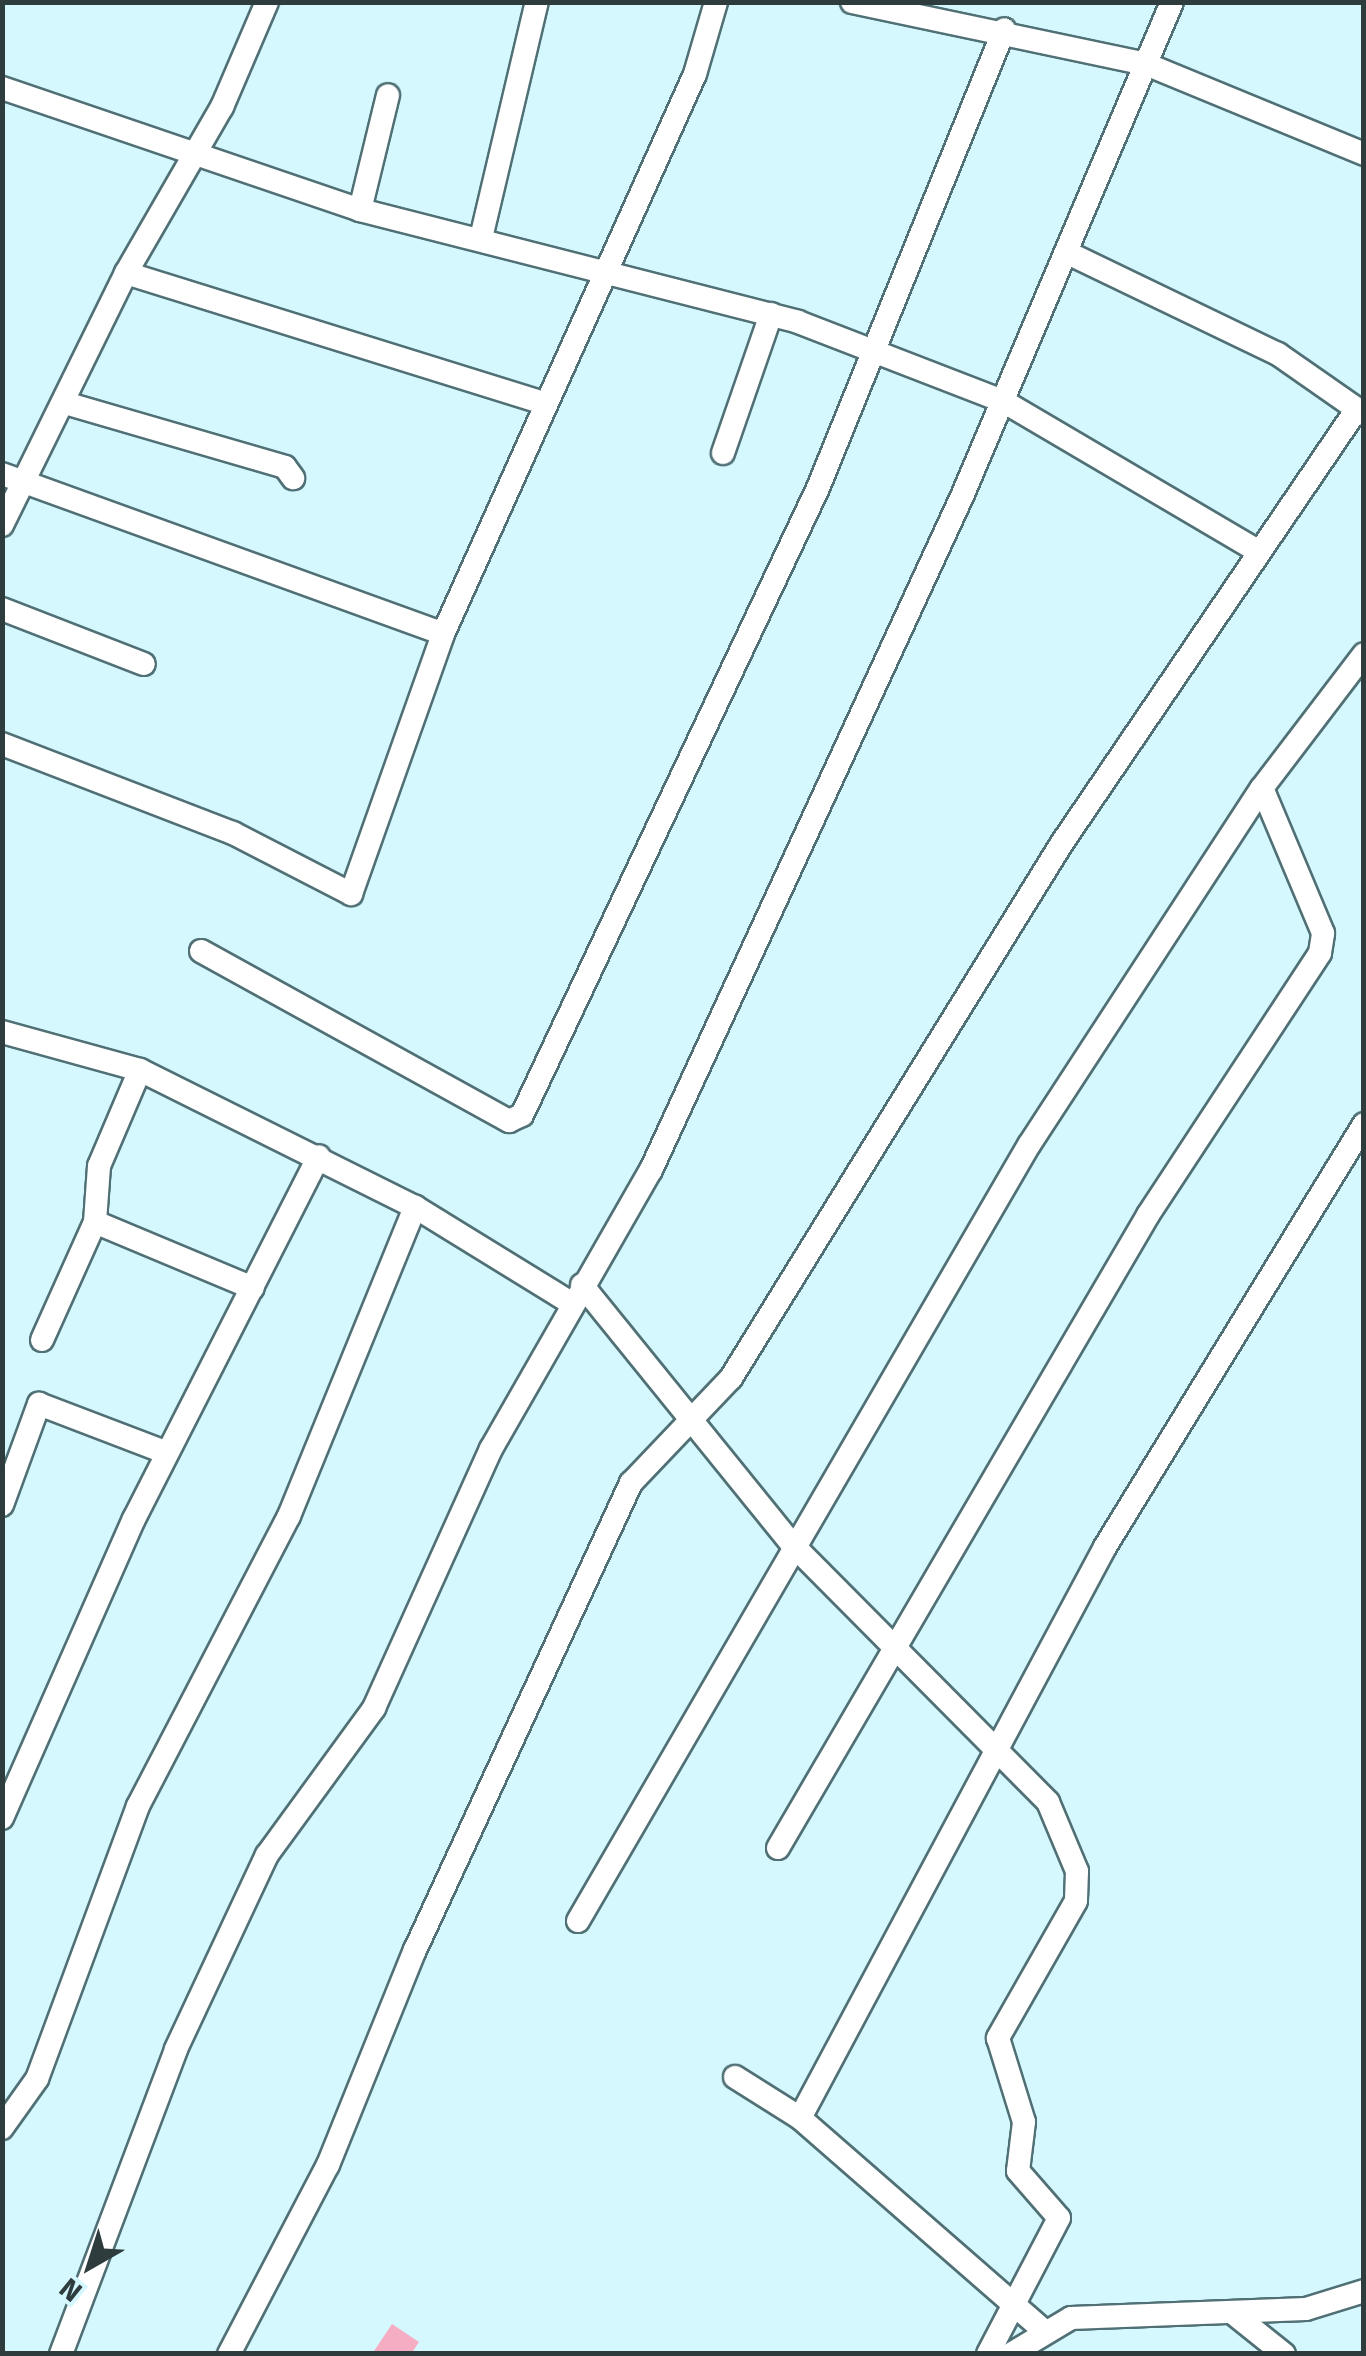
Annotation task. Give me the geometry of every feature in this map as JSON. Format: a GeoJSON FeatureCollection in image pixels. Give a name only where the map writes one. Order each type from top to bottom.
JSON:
{"type":"FeatureCollection","features":[{"type":"Feature","properties":{"kind":"street"},"geometry":{"type":"LineString","coordinates":[[2,525],[13,479],[65,404],[126,273],[197,151],[267,2]]}},
{"type":"Feature","properties":{"kind":"street"},"geometry":{"type":"LineString","coordinates":[[481,238],[537,2]]}},
{"type":"Feature","properties":{"kind":"street"},"geometry":{"type":"LineString","coordinates":[[2,744],[233,834],[351,894],[443,634],[602,270],[695,74],[716,2]]}},
{"type":"Feature","properties":{"kind":"street"},"geometry":{"type":"LineString","coordinates":[[852,2],[1004,29],[1146,64],[1364,154]]}},
{"type":"Feature","properties":{"kind":"street"},"geometry":{"type":"LineString","coordinates":[[62,2354],[176,2049],[267,1854],[374,1708],[492,1450],[650,1170],[1003,401],[1172,2]]}},
{"type":"Feature","properties":{"kind":"street"},"geometry":{"type":"LineString","coordinates":[[201,951],[415,1062],[509,1122],[522,1116],[873,354],[1004,29]]}},
{"type":"Feature","properties":{"kind":"street"},"geometry":{"type":"LineString","coordinates":[[2,88],[197,151],[360,210],[771,314],[1003,401],[1258,551]]}},
{"type":"Feature","properties":{"kind":"street"},"geometry":{"type":"LineString","coordinates":[[360,210],[388,96]]}},
{"type":"Feature","properties":{"kind":"street"},"geometry":{"type":"LineString","coordinates":[[229,2354],[328,2165],[414,1950],[631,1482],[694,1422],[778,1308],[1062,843],[1258,551],[1360,412],[1278,354],[1068,253]]}},
{"type":"Feature","properties":{"kind":"street"},"geometry":{"type":"LineString","coordinates":[[126,273],[546,404]]}},
{"type":"Feature","properties":{"kind":"street"},"geometry":{"type":"LineString","coordinates":[[723,453],[771,314]]}},
{"type":"Feature","properties":{"kind":"street"},"geometry":{"type":"LineString","coordinates":[[65,404],[285,467],[293,478]]}},
{"type":"Feature","properties":{"kind":"street"},"geometry":{"type":"LineString","coordinates":[[13,479],[443,634]]}},
{"type":"Feature","properties":{"kind":"street"},"geometry":{"type":"LineString","coordinates":[[2,609],[144,664]]}},
{"type":"Feature","properties":{"kind":"street"},"geometry":{"type":"LineString","coordinates":[[578,1921],[792,1544],[1030,1145],[1262,788],[1364,654]]}},
{"type":"Feature","properties":{"kind":"street"},"geometry":{"type":"LineString","coordinates":[[778,1848],[1148,1216],[1320,953],[1323,933],[1262,788]]}},
{"type":"Feature","properties":{"kind":"street"},"geometry":{"type":"LineString","coordinates":[[2,1032],[140,1070],[319,1156],[577,1294],[694,1422],[792,1544],[892,1651],[1048,1802],[1079,1887],[998,2038],[1024,2122],[1018,2171],[1059,2218],[1016,2309],[988,2354]]}},
{"type":"Feature","properties":{"kind":"street"},"geometry":{"type":"LineString","coordinates":[[42,1340],[95,1222],[99,1166],[140,1070]]}},
{"type":"Feature","properties":{"kind":"street"},"geometry":{"type":"LineString","coordinates":[[800,2118],[1105,1546],[1364,1124]]}},
{"type":"Feature","properties":{"kind":"street"},"geometry":{"type":"LineString","coordinates":[[2,1818],[167,1453],[319,1156]]}},
{"type":"Feature","properties":{"kind":"street"},"geometry":{"type":"LineString","coordinates":[[2,2128],[37,2079],[138,1806],[289,1516],[415,1207]]}},
{"type":"Feature","properties":{"kind":"street"},"geometry":{"type":"LineString","coordinates":[[95,1222],[254,1288]]}},
{"type":"Feature","properties":{"kind":"street"},"geometry":{"type":"LineString","coordinates":[[2,1505],[39,1404],[167,1453]]}},
{"type":"Feature","properties":{"kind":"street"},"geometry":{"type":"LineString","coordinates":[[735,2077],[800,2118],[1042,2329]]}},
{"type":"Feature","properties":{"kind":"street"},"geometry":{"type":"LineString","coordinates":[[1011,2354],[1042,2329],[1071,2318],[1234,2314],[1324,2307],[1364,2292]]}},
{"type":"Feature","properties":{"kind":"street"},"geometry":{"type":"LineString","coordinates":[[1234,2314],[1284,2354]]}},
{"type":"Feature","properties":{"kind":"building"},"geometry":{"type":"Polygon","coordinates":[[[392,2324],[419,2342],[411,2354],[372,2354],[392,2324]]]}}]}
